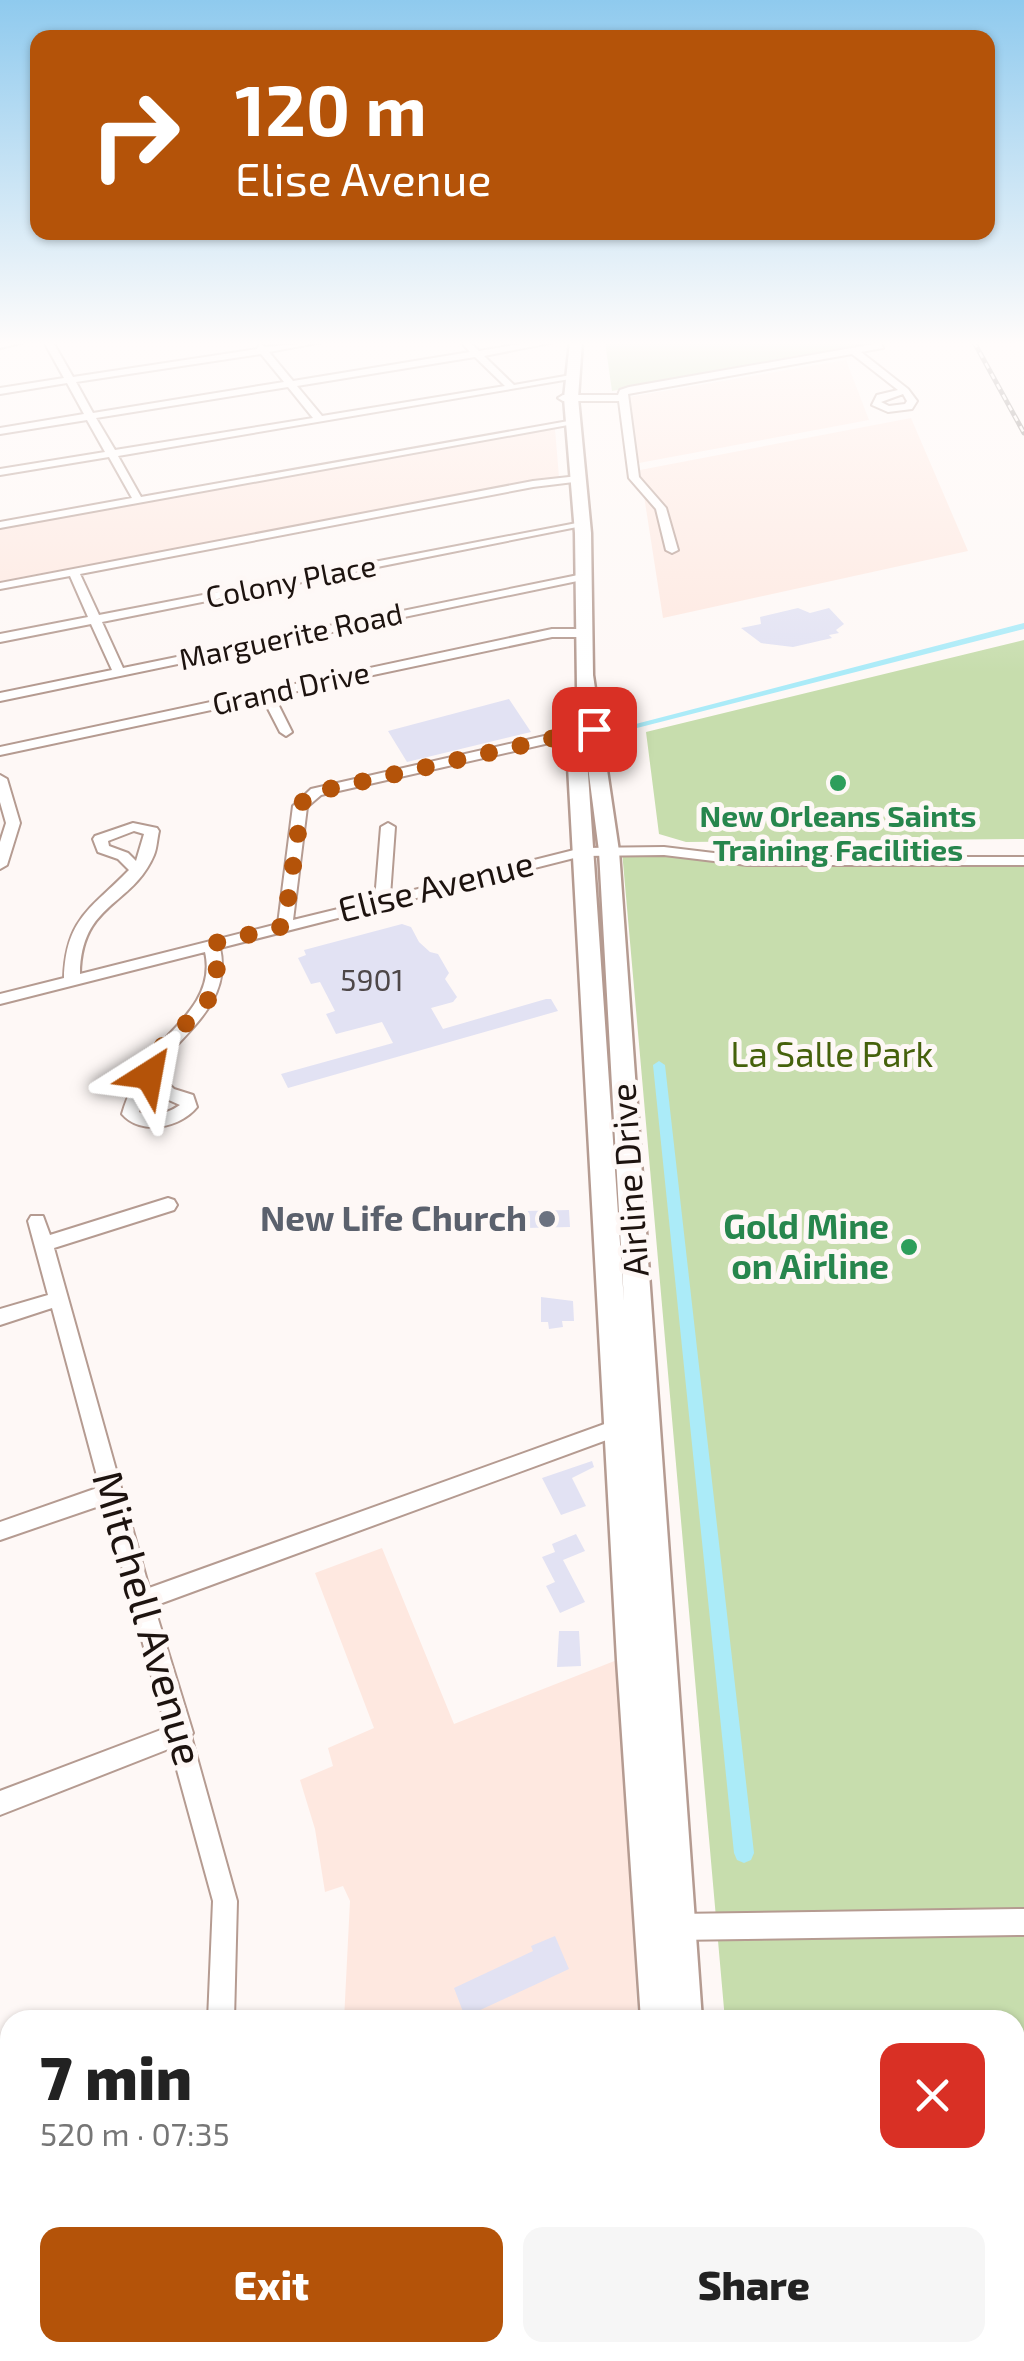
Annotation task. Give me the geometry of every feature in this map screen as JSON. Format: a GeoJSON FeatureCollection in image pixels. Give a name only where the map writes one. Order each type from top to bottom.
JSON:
{"type":"FeatureCollection","features":[{"type":"Feature","properties":{"kind":"highway","name":"Airline Drive"},"geometry":{"type":"LineString","coordinates":[[572,452],[584,730],[596,851],[664,1926],[660,2010]]}},
{"type":"Feature","properties":{"kind":"highway","name":"Airline Drive"},"geometry":{"type":"LineString","coordinates":[[664,1926],[682,2010]]}},
{"type":"Feature","properties":{"kind":"street"},"geometry":{"type":"LineString","coordinates":[[0,472],[122,452]]}},
{"type":"Feature","properties":{"kind":"street"},"geometry":{"type":"LineString","coordinates":[[0,525],[410,452]]}},
{"type":"Feature","properties":{"kind":"street"},"geometry":{"type":"LineString","coordinates":[[630,452],[634,478],[661,508],[672,550]]}},
{"type":"Feature","properties":{"kind":"street"},"geometry":{"type":"LineString","coordinates":[[111,454],[138,500]]}},
{"type":"Feature","properties":{"kind":"street"},"geometry":{"type":"LineString","coordinates":[[0,586],[574,480]]}},
{"type":"Feature","properties":{"kind":"street","name":"Colony Place"},"geometry":{"type":"LineString","coordinates":[[0,638],[578,525]]}},
{"type":"Feature","properties":{"kind":"street"},"geometry":{"type":"LineString","coordinates":[[73,571],[120,672]]}},
{"type":"Feature","properties":{"kind":"street","name":"Marguerite Road"},"geometry":{"type":"LineString","coordinates":[[0,697],[579,578]]}},
{"type":"Feature","properties":{"kind":"street","name":"Grand Drive"},"geometry":{"type":"LineString","coordinates":[[0,751],[552,634],[579,633]]}},
{"type":"Feature","properties":{"kind":"street"},"geometry":{"type":"LineString","coordinates":[[266,694],[286,732]]}},
{"type":"Feature","properties":{"kind":"street"},"geometry":{"type":"LineString","coordinates":[[284,926],[300,806],[306,798],[316,792],[584,730]]}},
{"type":"Feature","properties":{"kind":"street"},"geometry":{"type":"LineString","coordinates":[[0,778],[3,798],[14,823],[0,865]]}},
{"type":"Feature","properties":{"kind":"street"},"geometry":{"type":"LineString","coordinates":[[382,901],[388,827]]}},
{"type":"Feature","properties":{"kind":"street","name":"Elise Avenue"},"geometry":{"type":"LineString","coordinates":[[0,998],[596,851],[664,851],[797,862],[1024,861]]}},
{"type":"Feature","properties":{"kind":"street"},"geometry":{"type":"LineString","coordinates":[[72,980],[71,948],[77,932],[91,911],[126,884],[136,869]]}},
{"type":"Feature","properties":{"kind":"street"},"geometry":{"type":"LineString","coordinates":[[149,1075],[151,1064],[166,1044],[196,1018],[208,1000],[216,982],[216,957],[211,944]]}},
{"type":"Feature","properties":{"kind":"street"},"geometry":{"type":"LineString","coordinates":[[44,1244],[168,1205]]}},
{"type":"Feature","properties":{"kind":"street","name":"Mitchell Avenue"},"geometry":{"type":"LineString","coordinates":[[37,1221],[226,1901],[221,2010]]}},
{"type":"Feature","properties":{"kind":"street"},"geometry":{"type":"LineString","coordinates":[[0,1317],[58,1299]]}},
{"type":"Feature","properties":{"kind":"street"},"geometry":{"type":"LineString","coordinates":[[144,1600],[632,1425]]}},
{"type":"Feature","properties":{"kind":"street"},"geometry":{"type":"LineString","coordinates":[[0,1532],[112,1492]]}},
{"type":"Feature","properties":{"kind":"street"},"geometry":{"type":"LineString","coordinates":[[0,1803],[181,1733]]}},
{"type":"Feature","properties":{"kind":"street"},"geometry":{"type":"LineString","coordinates":[[664,1926],[1024,1922]]}},
{"type":"Feature","properties":{"kind":"shaded area"},"geometry":{"type":"Polygon","coordinates":[[[420,452],[557,452],[559,477],[0,581],[0,524],[420,452]]]}},
{"type":"Feature","properties":{"kind":"shaded area"},"geometry":{"type":"Polygon","coordinates":[[[637,452],[697,452],[639,463],[637,452]]]}},
{"type":"Feature","properties":{"kind":"shaded area"},"geometry":{"type":"Polygon","coordinates":[[[733,452],[926,452],[968,551],[663,618],[640,470],[733,452]]]}},
{"type":"Feature","properties":{"kind":"shaded area"},"geometry":{"type":"Polygon","coordinates":[[[382,1548],[454,1724],[617,1660],[637,2010],[345,2010],[350,1901],[343,1886],[325,1892],[315,1829],[300,1780],[333,1766],[328,1748],[374,1728],[315,1573],[382,1548]]]}},
{"type":"Feature","properties":{"kind":"green space","name":"New Orleans Saints Training Facilities"},"geometry":{"type":"Polygon","coordinates":[[[1024,640],[1024,839],[686,842],[659,834],[646,732],[1024,640]]]}},
{"type":"Feature","properties":{"kind":"green space","name":"La Salle Park"},"geometry":{"type":"Polygon","coordinates":[[[622,851],[1024,863],[1024,2010],[724,2010],[622,851]]]}},
{"type":"Feature","properties":{"kind":"building"},"geometry":{"type":"Polygon","coordinates":[[[798,608],[810,613],[829,608],[844,624],[836,630],[839,633],[829,635],[832,638],[793,647],[761,643],[741,628],[761,624],[760,617],[798,608]]]}},
{"type":"Feature","properties":{"kind":"building"},"geometry":{"type":"Polygon","coordinates":[[[509,699],[531,732],[407,762],[388,731],[509,699]]]}},
{"type":"Feature","properties":{"kind":"building"},"geometry":{"type":"Polygon","coordinates":[[[402,924],[411,927],[430,952],[438,954],[449,973],[445,979],[457,997],[453,1002],[431,1008],[443,1029],[546,999],[551,999],[558,1011],[288,1088],[281,1074],[393,1043],[382,1022],[336,1034],[326,1014],[335,1011],[320,982],[311,984],[298,958],[306,955],[304,950],[402,924]]]}},
{"type":"Feature","properties":{"kind":"building","name":"New Life Church"},"geometry":{"type":"Polygon","coordinates":[[[569,1210],[570,1227],[526,1228],[525,1211],[569,1210]]]}},
{"type":"Feature","properties":{"kind":"building"},"geometry":{"type":"Polygon","coordinates":[[[541,1297],[573,1301],[574,1321],[562,1321],[563,1327],[549,1329],[548,1322],[541,1322],[541,1297]]]}},
{"type":"Feature","properties":{"kind":"building"},"geometry":{"type":"Polygon","coordinates":[[[592,1461],[594,1467],[572,1478],[586,1506],[561,1515],[542,1478],[592,1461]]]}},
{"type":"Feature","properties":{"kind":"building"},"geometry":{"type":"Polygon","coordinates":[[[576,1534],[585,1551],[563,1560],[585,1602],[560,1613],[546,1586],[555,1582],[542,1557],[555,1552],[552,1544],[576,1534]]]}},
{"type":"Feature","properties":{"kind":"building"},"geometry":{"type":"Polygon","coordinates":[[[559,1631],[579,1631],[581,1666],[557,1667],[559,1631]]]}},
{"type":"Feature","properties":{"kind":"building"},"geometry":{"type":"Polygon","coordinates":[[[555,1936],[569,1969],[480,2010],[462,2010],[454,1988],[533,1951],[531,1946],[555,1936]]]}},
{"type":"Feature","properties":{"kind":"waterway"},"geometry":{"type":"LineString","coordinates":[[633,726],[1024,626]]}},
{"type":"Feature","properties":{"kind":"waterway"},"geometry":{"type":"LineString","coordinates":[[659,1065],[744,1853]]}},
{"type":"Feature","properties":{"kind":"place","name":"New Orleans Saints Training Facilities"},"geometry":{"type":"Point","coordinates":[838,783]}},
{"type":"Feature","properties":{"kind":"place","name":"New Life Church"},"geometry":{"type":"Point","coordinates":[547,1219]}},
{"type":"Feature","properties":{"kind":"place","name":"Gold Mine on Airline"},"geometry":{"type":"Point","coordinates":[909,1247]}},
{"type":"Feature","properties":{"kind":"route"},"geometry":{"type":"LineString","coordinates":[[149,1075],[151,1064],[166,1044],[196,1018],[208,1000],[216,982],[216,957],[211,944],[284,926],[303,800],[316,792],[594,729]]}}]}
